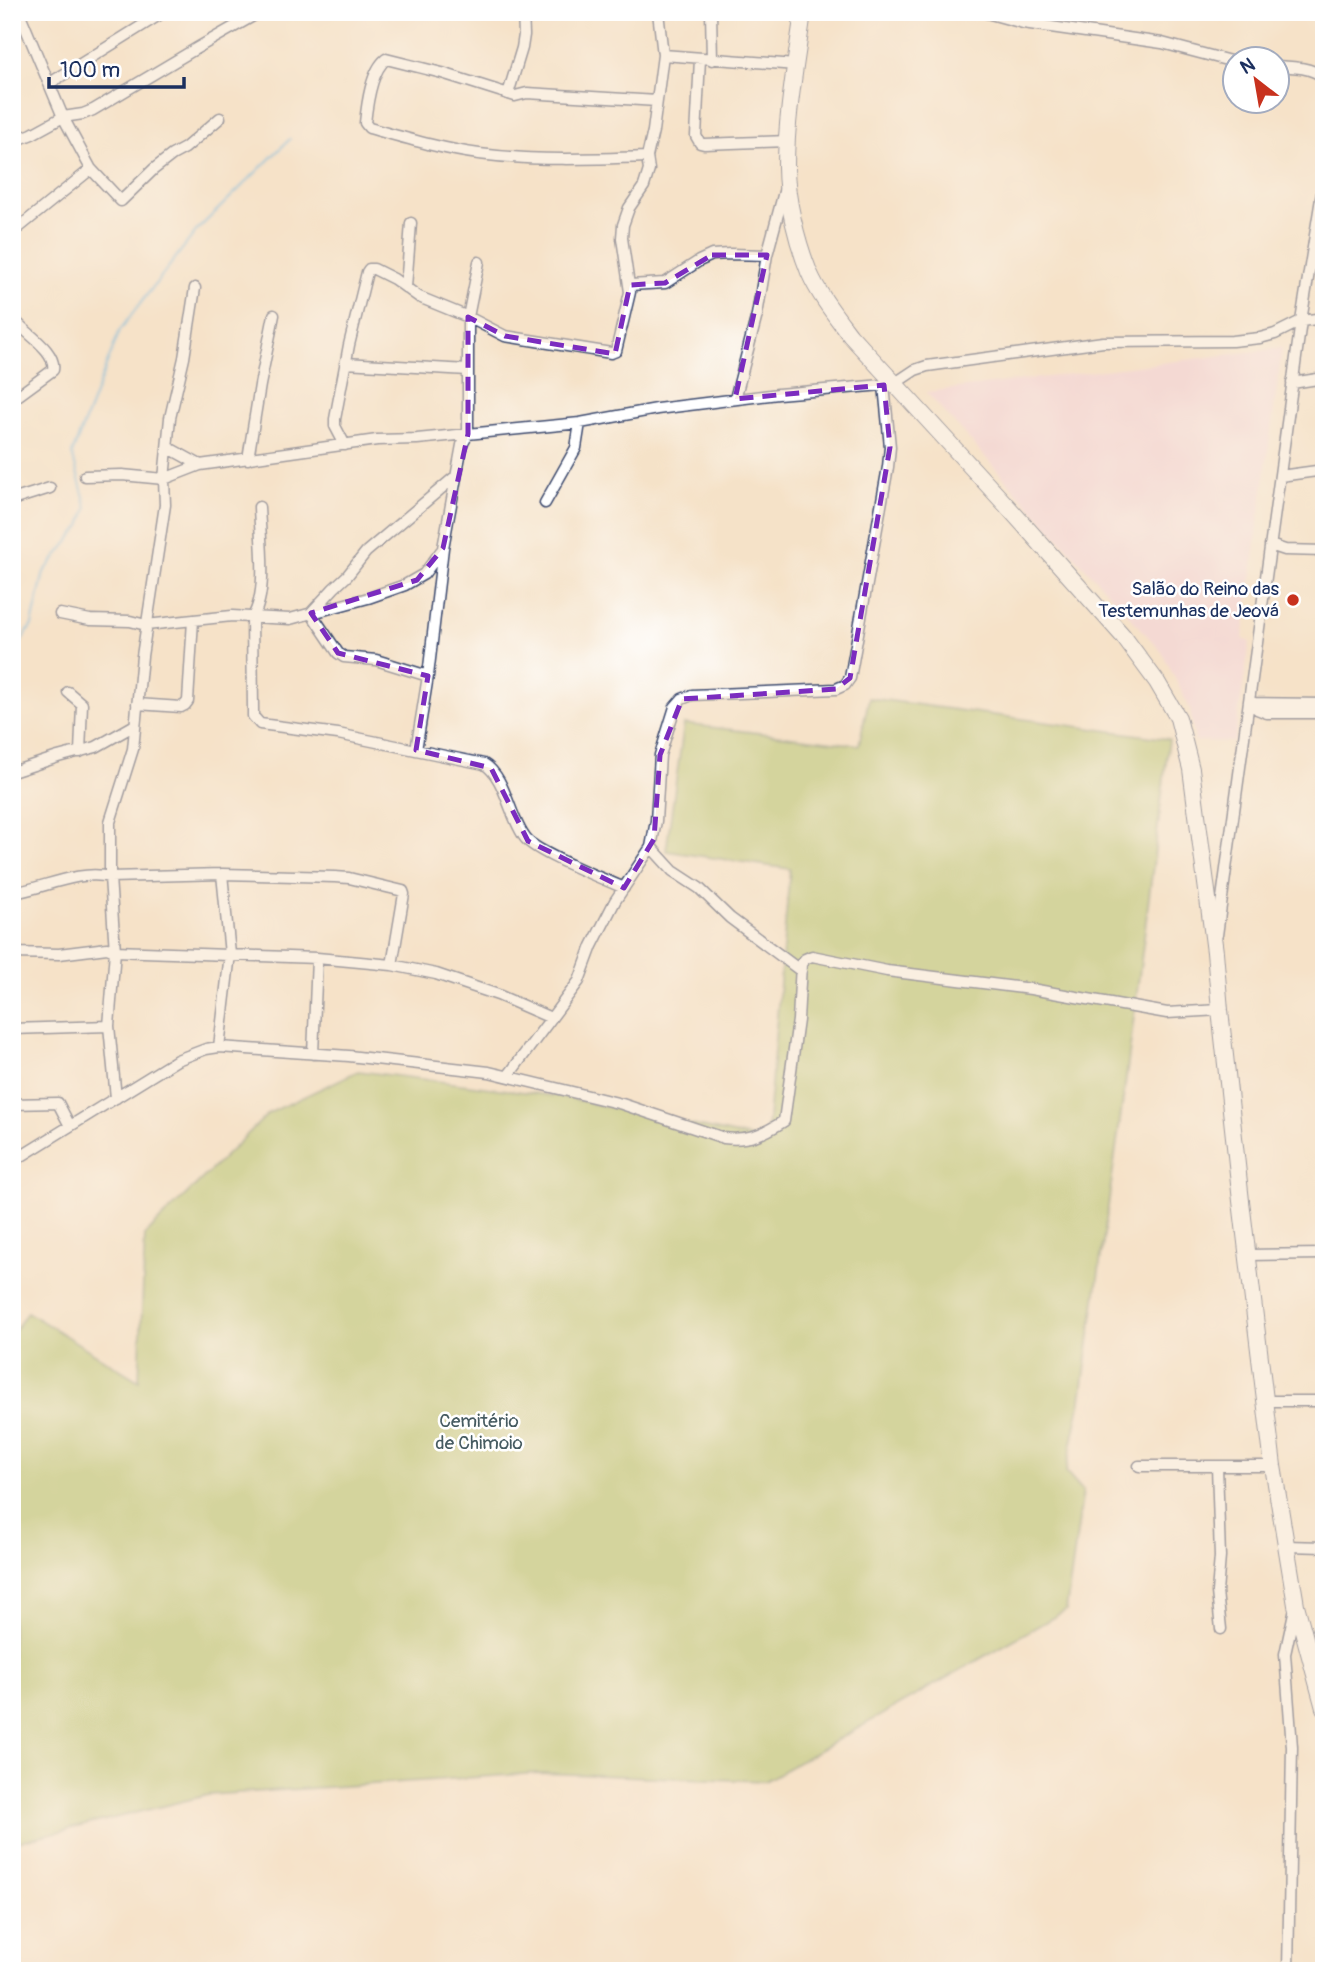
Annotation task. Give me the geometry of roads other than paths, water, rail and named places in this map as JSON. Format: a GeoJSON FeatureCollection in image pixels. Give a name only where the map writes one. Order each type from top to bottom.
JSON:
{"type":"FeatureCollection","features":[{"type":"Feature","properties":{"kind":"street"},"geometry":{"type":"LineString","coordinates":[[12,15],[19,12],[63,117],[92,169],[121,201],[154,169],[185,148],[220,118]]}},
{"type":"Feature","properties":{"kind":"street"},"geometry":{"type":"LineString","coordinates":[[50,83],[164,12]]}},
{"type":"Feature","properties":{"kind":"street"},"geometry":{"type":"LineString","coordinates":[[12,142],[63,117],[93,110],[260,12]]}},
{"type":"Feature","properties":{"kind":"street"},"geometry":{"type":"LineString","coordinates":[[508,94],[522,48],[523,12]]}},
{"type":"Feature","properties":{"kind":"street"},"geometry":{"type":"LineString","coordinates":[[345,445],[335,425],[335,419],[345,363],[366,272],[369,269],[374,268],[419,297],[505,336],[611,353],[616,351],[630,297],[622,238],[624,225],[629,208],[648,177],[649,170],[647,157],[663,55],[658,12]]}},
{"type":"Feature","properties":{"kind":"street"},"geometry":{"type":"LineString","coordinates":[[711,12],[696,136],[700,143],[788,141]]}},
{"type":"Feature","properties":{"kind":"street"},"geometry":{"type":"LineString","coordinates":[[803,12],[788,141],[787,181],[797,232],[810,273],[830,308],[889,384],[1007,506],[1123,636],[1143,661],[1178,718],[1191,769],[1215,952],[1273,1466],[1296,1605],[1324,1708]]}},
{"type":"Feature","properties":{"kind":"street"},"geometry":{"type":"LineString","coordinates":[[983,12],[1023,23],[1162,43],[1220,58]]}},
{"type":"Feature","properties":{"kind":"street"},"geometry":{"type":"LineString","coordinates":[[663,55],[796,65]]}},
{"type":"Feature","properties":{"kind":"street"},"geometry":{"type":"LineString","coordinates":[[647,157],[592,159],[480,154],[434,145],[369,128],[365,122],[369,95],[380,64],[386,59],[515,96],[527,93],[657,102]]}},
{"type":"Feature","properties":{"kind":"street"},"geometry":{"type":"LineString","coordinates":[[1290,67],[1313,70],[1324,77]]}},
{"type":"Feature","properties":{"kind":"street"},"geometry":{"type":"LineString","coordinates":[[12,233],[92,169]]}},
{"type":"Feature","properties":{"kind":"street"},"geometry":{"type":"LineString","coordinates":[[1215,952],[1252,703],[1270,545],[1301,321],[1324,180]]}},
{"type":"Feature","properties":{"kind":"street"},"geometry":{"type":"LineString","coordinates":[[735,399],[757,315],[767,255],[787,181]]}},
{"type":"Feature","properties":{"kind":"street"},"geometry":{"type":"LineString","coordinates":[[406,287],[411,223]]}},
{"type":"Feature","properties":{"kind":"street"},"geometry":{"type":"LineString","coordinates":[[630,285],[665,283],[699,261],[712,256],[767,255]]}},
{"type":"Feature","properties":{"kind":"street"},"geometry":{"type":"LineString","coordinates":[[416,750],[443,548],[462,445],[468,434],[468,317],[479,262]]}},
{"type":"Feature","properties":{"kind":"street"},"geometry":{"type":"LineString","coordinates":[[116,1098],[109,1026],[115,951],[110,877],[110,822],[130,762],[146,625],[164,512],[164,479],[172,411],[195,288]]}},
{"type":"Feature","properties":{"kind":"street"},"geometry":{"type":"LineString","coordinates":[[248,458],[274,315]]}},
{"type":"Feature","properties":{"kind":"street"},"geometry":{"type":"LineString","coordinates":[[12,317],[43,346],[55,365],[53,370],[12,400]]}},
{"type":"Feature","properties":{"kind":"street"},"geometry":{"type":"LineString","coordinates":[[85,476],[122,475],[164,479],[200,465],[377,440],[580,423],[735,399],[889,384],[927,366],[1103,342],[1232,341],[1260,338],[1301,321],[1324,318]]}},
{"type":"Feature","properties":{"kind":"street"},"geometry":{"type":"LineString","coordinates":[[345,363],[468,370]]}},
{"type":"Feature","properties":{"kind":"street"},"geometry":{"type":"LineString","coordinates":[[1293,383],[1324,379]]}},
{"type":"Feature","properties":{"kind":"street"},"geometry":{"type":"LineString","coordinates":[[508,1076],[579,981],[599,931],[651,847],[655,830],[660,755],[675,707],[682,699],[692,695],[836,689],[845,685],[850,678],[888,467],[889,384]]}},
{"type":"Feature","properties":{"kind":"street"},"geometry":{"type":"LineString","coordinates":[[545,503],[576,448],[580,423]]}},
{"type":"Feature","properties":{"kind":"street"},"geometry":{"type":"LineString","coordinates":[[169,448],[200,465]]}},
{"type":"Feature","properties":{"kind":"street"},"geometry":{"type":"LineString","coordinates":[[1280,476],[1324,470]]}},
{"type":"Feature","properties":{"kind":"street"},"geometry":{"type":"LineString","coordinates":[[311,613],[348,576],[366,552],[456,476]]}},
{"type":"Feature","properties":{"kind":"street"},"geometry":{"type":"LineString","coordinates":[[12,500],[50,488]]}},
{"type":"Feature","properties":{"kind":"street"},"geometry":{"type":"LineString","coordinates":[[259,508],[263,577],[258,606],[252,618],[253,710],[256,722],[338,734],[484,764],[496,775],[513,817],[528,841],[543,851],[624,888]]}},
{"type":"Feature","properties":{"kind":"street"},"geometry":{"type":"LineString","coordinates":[[1270,545],[1294,551],[1324,551]]}},
{"type":"Feature","properties":{"kind":"street"},"geometry":{"type":"LineString","coordinates":[[60,614],[90,620],[131,621],[146,625],[232,616],[280,620],[368,598],[416,580],[431,568],[443,548]]}},
{"type":"Feature","properties":{"kind":"street"},"geometry":{"type":"LineString","coordinates":[[311,613],[338,653],[357,659],[376,660],[428,676]]}},
{"type":"Feature","properties":{"kind":"street"},"geometry":{"type":"LineString","coordinates":[[137,704],[181,706],[188,701],[193,620]]}},
{"type":"Feature","properties":{"kind":"street"},"geometry":{"type":"LineString","coordinates":[[68,692],[82,704],[80,751]]}},
{"type":"Feature","properties":{"kind":"street"},"geometry":{"type":"LineString","coordinates":[[1252,703],[1324,704]]}},
{"type":"Feature","properties":{"kind":"street"},"geometry":{"type":"LineString","coordinates":[[1252,703],[1260,711],[1267,713],[1324,713]]}},
{"type":"Feature","properties":{"kind":"street"},"geometry":{"type":"LineString","coordinates":[[12,772],[96,747],[135,724]]}},
{"type":"Feature","properties":{"kind":"street"},"geometry":{"type":"LineString","coordinates":[[651,847],[673,871],[699,888],[730,918],[801,971]]}},
{"type":"Feature","properties":{"kind":"street"},"geometry":{"type":"LineString","coordinates":[[219,1047],[230,954],[222,874]]}},
{"type":"Feature","properties":{"kind":"street"},"geometry":{"type":"LineString","coordinates":[[12,893],[66,879],[103,875],[222,874],[349,878],[400,889],[404,894],[392,965]]}},
{"type":"Feature","properties":{"kind":"street"},"geometry":{"type":"LineString","coordinates":[[12,953],[59,954],[107,948],[115,951],[317,958],[392,965],[436,974],[498,995],[551,1018]]}},
{"type":"Feature","properties":{"kind":"street"},"geometry":{"type":"LineString","coordinates":[[12,1162],[177,1060],[219,1047],[489,1072],[622,1104],[724,1138],[759,1136],[784,1121],[798,1020],[801,964],[812,956],[887,971],[1031,989],[1167,1013],[1220,1010]]}},
{"type":"Feature","properties":{"kind":"street"},"geometry":{"type":"LineString","coordinates":[[313,1054],[317,958]]}},
{"type":"Feature","properties":{"kind":"street"},"geometry":{"type":"LineString","coordinates":[[12,1029],[109,1026]]}},
{"type":"Feature","properties":{"kind":"street"},"geometry":{"type":"LineString","coordinates":[[12,1104],[58,1103],[70,1126]]}},
{"type":"Feature","properties":{"kind":"street"},"geometry":{"type":"LineString","coordinates":[[1248,1255],[1324,1254]]}},
{"type":"Feature","properties":{"kind":"street"},"geometry":{"type":"LineString","coordinates":[[1266,1401],[1324,1401]]}},
{"type":"Feature","properties":{"kind":"street"},"geometry":{"type":"LineString","coordinates":[[1139,1466],[1273,1466]]}},
{"type":"Feature","properties":{"kind":"street"},"geometry":{"type":"LineString","coordinates":[[1217,1466],[1220,1557],[1217,1592],[1221,1629]]}},
{"type":"Feature","properties":{"kind":"street"},"geometry":{"type":"LineString","coordinates":[[1286,1546],[1324,1547]]}},
{"type":"Feature","properties":{"kind":"street"},"geometry":{"type":"LineString","coordinates":[[1288,1971],[1292,1747],[1285,1654],[1296,1605]]}},
{"type":"Feature","properties":{"kind":"waterway"},"geometry":{"type":"LineString","coordinates":[[12,655],[32,625],[44,572],[81,526],[87,508],[72,454],[120,330],[197,230],[290,139]]}},
{"type":"Feature","properties":{"kind":"place","name":"Salão do Reino das Testemunhas de Jeová"},"geometry":{"type":"Point","coordinates":[1293,600]}},
{"type":"Feature","properties":{"kind":"park label","name":"Cemitério de Chimoio"},"geometry":{"type":"Point","coordinates":[479,1432]}}]}
